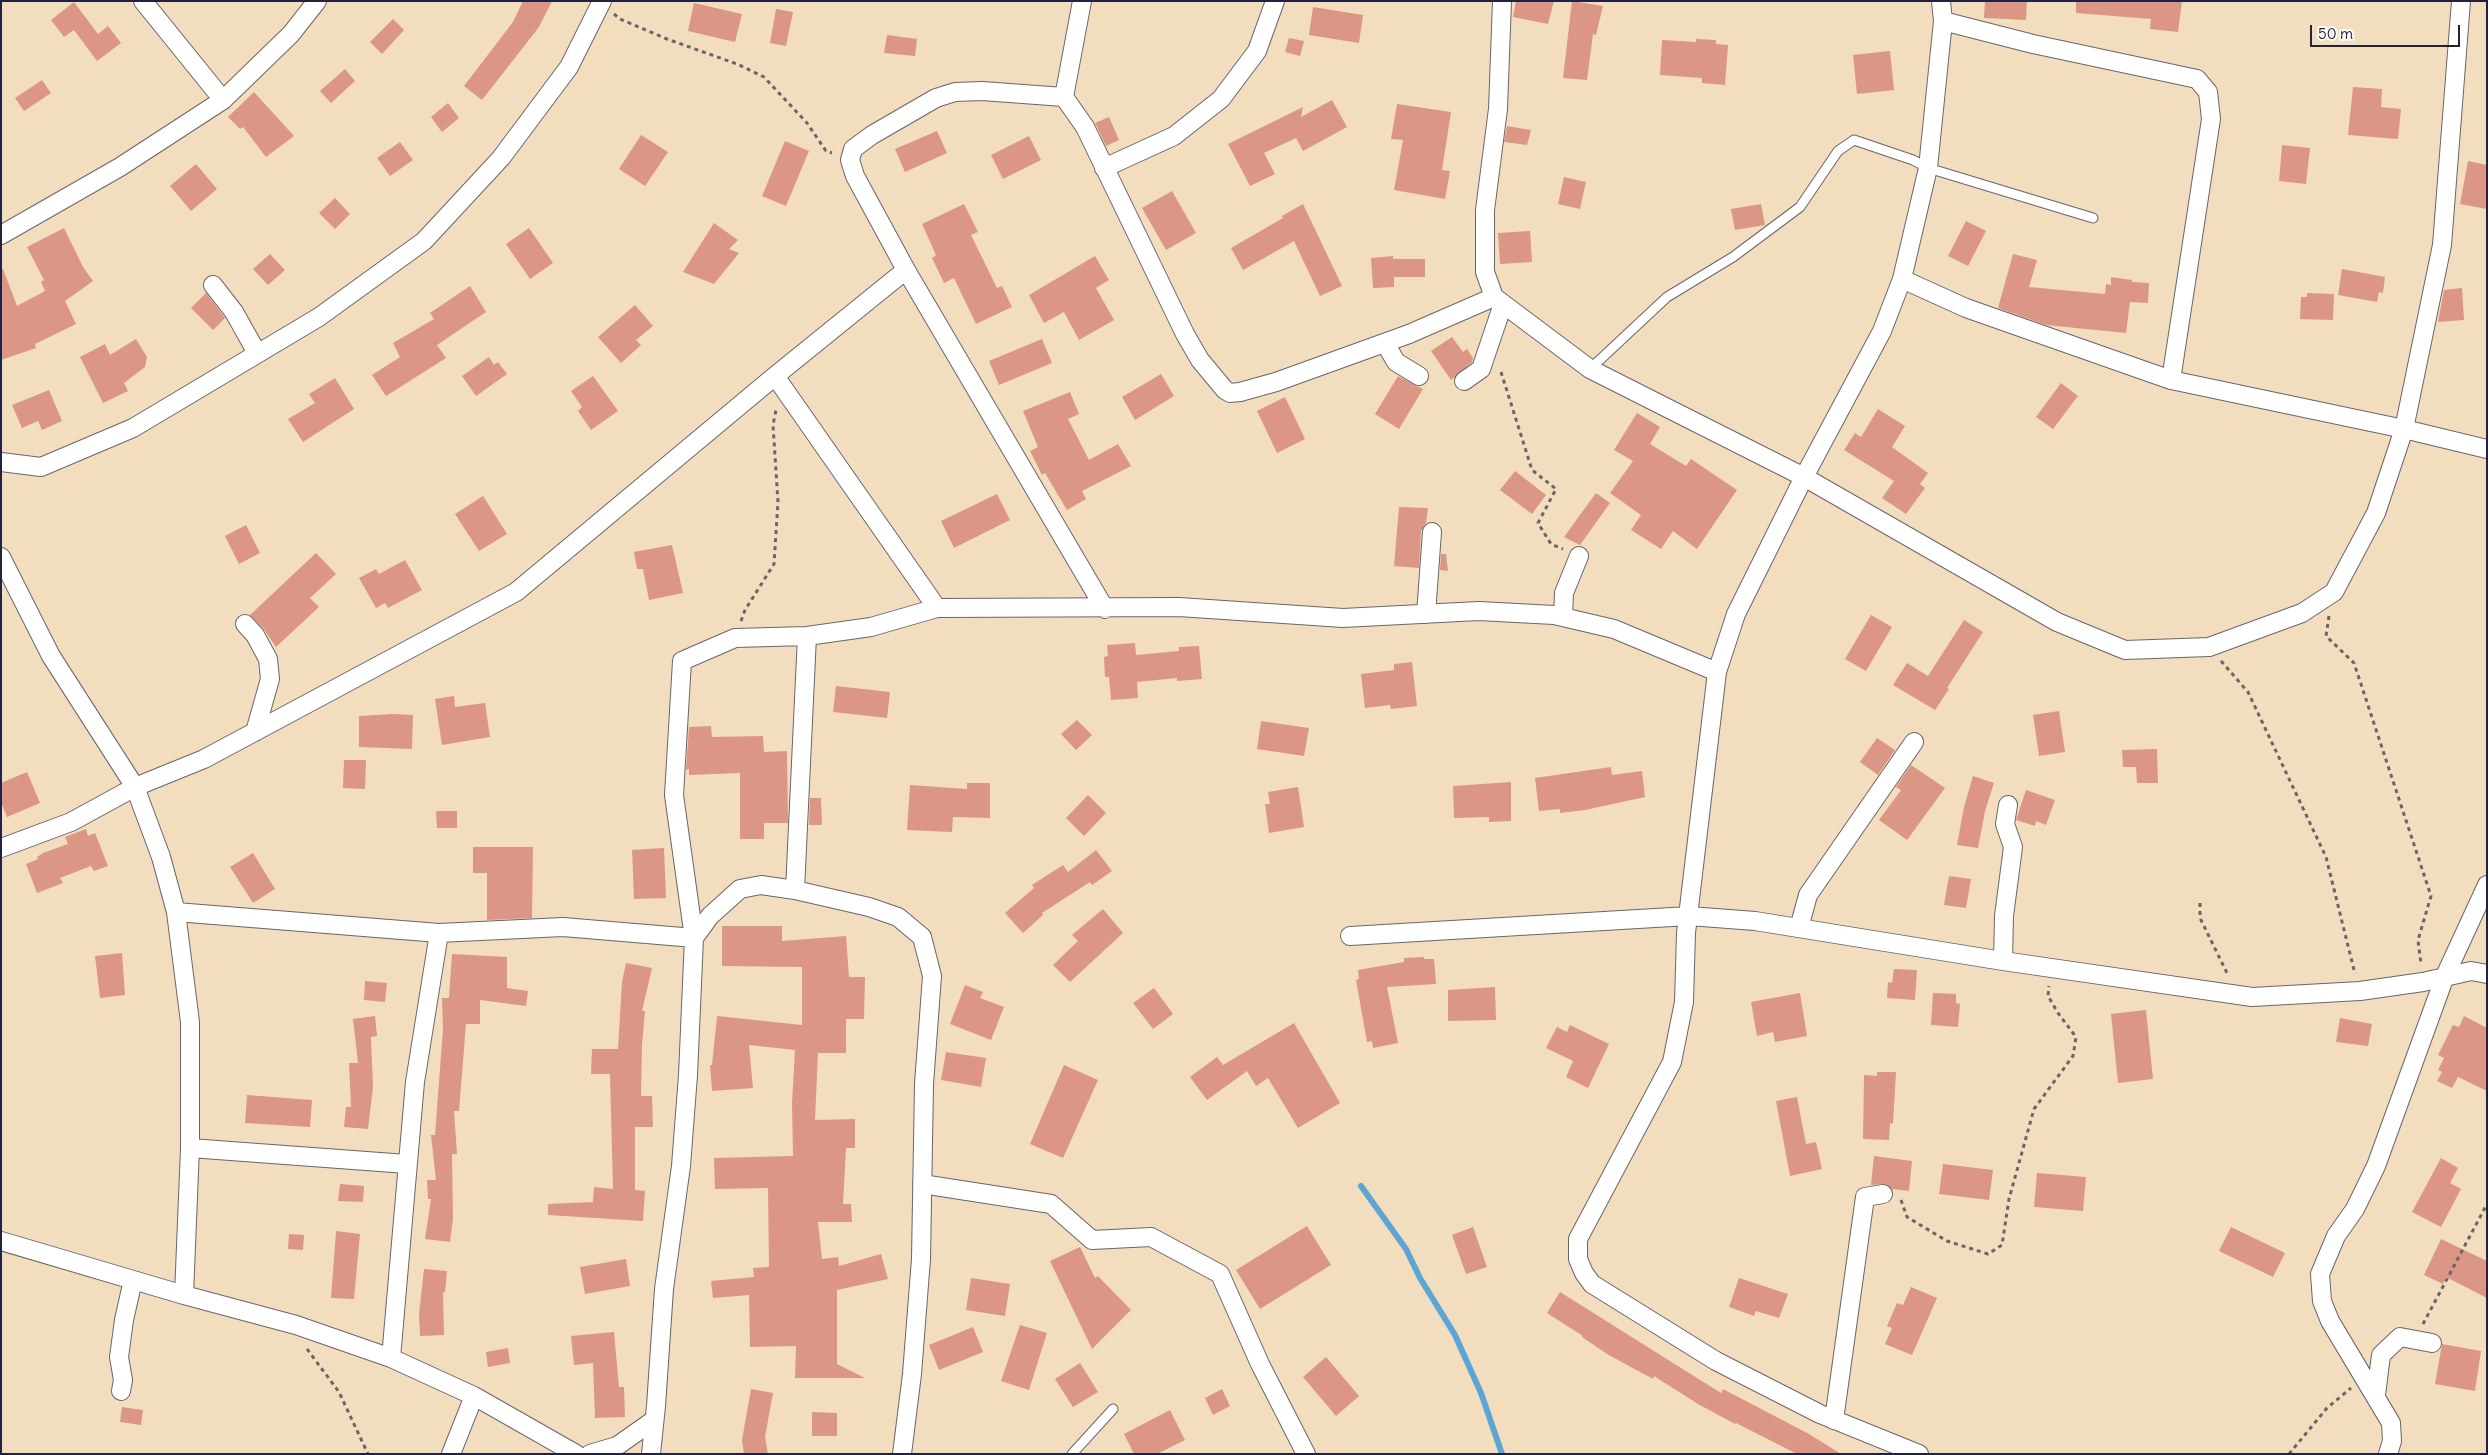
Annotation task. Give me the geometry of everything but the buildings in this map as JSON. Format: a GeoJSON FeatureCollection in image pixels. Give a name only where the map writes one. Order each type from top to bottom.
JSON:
{"type":"FeatureCollection","features":[{"type":"Feature","properties":{"kind":"street"},"geometry":{"type":"LineString","coordinates":[[143,1],[223,100]]}},
{"type":"Feature","properties":{"kind":"street"},"geometry":{"type":"LineString","coordinates":[[1,235],[120,167],[223,100],[291,34],[317,1]]}},
{"type":"Feature","properties":{"kind":"street"},"geometry":{"type":"LineString","coordinates":[[1082,1],[1064,97],[1085,127],[1185,334],[1200,360],[1225,390],[1230,393],[1240,392],[1276,382],[1499,301]]}},
{"type":"Feature","properties":{"kind":"street"},"geometry":{"type":"LineString","coordinates":[[1104,168],[1174,136],[1221,98],[1257,51],[1275,1]]}},
{"type":"Feature","properties":{"kind":"street"},"geometry":{"type":"LineString","coordinates":[[1502,1],[1498,109],[1485,210],[1485,272],[1499,301],[1590,369],[1804,477],[2056,622],[2125,650],[2209,647],[2302,613],[2334,592],[2376,513],[2404,429],[2442,245],[2461,1]]}},
{"type":"Feature","properties":{"kind":"street"},"geometry":{"type":"LineString","coordinates":[[1919,1454],[1834,1420],[1716,1361],[1592,1284],[1584,1273],[1578,1258],[1578,1239],[1672,1062],[1684,1002],[1686,933],[1717,672],[1736,614],[1804,477],[1882,331],[1902,279],[1928,168],[1943,21],[1941,1]]}},
{"type":"Feature","properties":{"kind":"street"},"geometry":{"type":"LineString","coordinates":[[1,462],[41,467],[133,428],[319,317],[424,241],[501,158],[558,82],[569,67],[602,3]]}},
{"type":"Feature","properties":{"kind":"street"},"geometry":{"type":"LineString","coordinates":[[1943,21],[2032,44],[2197,79],[2208,92],[2211,119],[2171,380]]}},
{"type":"Feature","properties":{"kind":"street"},"geometry":{"type":"LineString","coordinates":[[1064,97],[982,91],[954,92],[936,98],[872,134],[853,150],[850,160],[855,176],[906,270],[1105,609]]}},
{"type":"Feature","properties":{"kind":"street"},"geometry":{"type":"LineString","coordinates":[[1,848],[71,822],[135,787],[204,758],[516,592],[778,380],[906,270]]}},
{"type":"Feature","properties":{"kind":"street"},"geometry":{"type":"LineString","coordinates":[[1902,279],[1966,308],[2171,380],[2404,429],[2487,449]]}},
{"type":"Feature","properties":{"kind":"street"},"geometry":{"type":"LineString","coordinates":[[213,285],[234,312],[257,353]]}},
{"type":"Feature","properties":{"kind":"street"},"geometry":{"type":"LineString","coordinates":[[1464,381],[1481,369],[1488,349],[1499,301]]}},
{"type":"Feature","properties":{"kind":"street"},"geometry":{"type":"LineString","coordinates":[[1385,343],[1396,362],[1420,376]]}},
{"type":"Feature","properties":{"kind":"street"},"geometry":{"type":"LineString","coordinates":[[778,380],[937,608]]}},
{"type":"Feature","properties":{"kind":"street"},"geometry":{"type":"LineString","coordinates":[[1426,614],[1432,532]]}},
{"type":"Feature","properties":{"kind":"street"},"geometry":{"type":"LineString","coordinates":[[1563,617],[1564,593],[1580,556]]}},
{"type":"Feature","properties":{"kind":"street"},"geometry":{"type":"LineString","coordinates":[[1,557],[51,656],[135,787],[161,857],[176,912],[190,1022],[190,1148],[184,1296]]}},
{"type":"Feature","properties":{"kind":"street"},"geometry":{"type":"LineString","coordinates":[[651,1454],[664,1289],[681,1166],[694,938],[674,795],[682,661],[735,638],[807,636],[871,627],[937,608],[1179,608],[1343,618],[1479,611],[1563,617],[1614,629],[1717,672]]}},
{"type":"Feature","properties":{"kind":"street"},"geometry":{"type":"LineString","coordinates":[[245,624],[255,635],[268,659],[270,680],[255,732]]}},
{"type":"Feature","properties":{"kind":"street"},"geometry":{"type":"LineString","coordinates":[[795,890],[807,636]]}},
{"type":"Feature","properties":{"kind":"street"},"geometry":{"type":"LineString","coordinates":[[1799,928],[1808,896],[1914,742]]}},
{"type":"Feature","properties":{"kind":"street"},"geometry":{"type":"LineString","coordinates":[[2003,961],[2004,916],[2013,847],[2005,824],[2008,805]]}},
{"type":"Feature","properties":{"kind":"street"},"geometry":{"type":"LineString","coordinates":[[694,938],[710,916],[740,888],[761,885],[795,890],[869,907],[898,916],[922,937],[932,976],[924,1084],[921,1259],[912,1374],[902,1454]]}},
{"type":"Feature","properties":{"kind":"street"},"geometry":{"type":"LineString","coordinates":[[2388,1454],[2392,1441],[2391,1423],[2365,1376],[2330,1322],[2322,1301],[2320,1274],[2336,1236],[2355,1209],[2376,1166],[2445,976],[2487,885]]}},
{"type":"Feature","properties":{"kind":"street"},"geometry":{"type":"LineString","coordinates":[[176,912],[439,933],[563,927],[694,938]]}},
{"type":"Feature","properties":{"kind":"street"},"geometry":{"type":"LineString","coordinates":[[1350,936],[1689,916],[1755,921],[2003,961],[2252,997],[2360,991],[2424,982],[2471,971],[2487,974]]}},
{"type":"Feature","properties":{"kind":"street"},"geometry":{"type":"LineString","coordinates":[[390,1358],[415,1082],[439,933]]}},
{"type":"Feature","properties":{"kind":"street"},"geometry":{"type":"LineString","coordinates":[[190,1148],[407,1164]]}},
{"type":"Feature","properties":{"kind":"street"},"geometry":{"type":"LineString","coordinates":[[922,1184],[1051,1204],[1092,1240],[1150,1237],[1220,1274],[1260,1364],[1306,1454]]}},
{"type":"Feature","properties":{"kind":"street"},"geometry":{"type":"LineString","coordinates":[[1834,1420],[1865,1197],[1883,1194]]}},
{"type":"Feature","properties":{"kind":"street"},"geometry":{"type":"LineString","coordinates":[[1,1241],[184,1296],[296,1326],[390,1358],[474,1396],[576,1454]]}},
{"type":"Feature","properties":{"kind":"street"},"geometry":{"type":"LineString","coordinates":[[121,1391],[122,1380],[119,1357],[124,1320],[133,1280]]}},
{"type":"Feature","properties":{"kind":"street"},"geometry":{"type":"LineString","coordinates":[[2376,1395],[2381,1354],[2400,1337],[2432,1343]]}},
{"type":"Feature","properties":{"kind":"street"},"geometry":{"type":"LineString","coordinates":[[451,1454],[474,1396]]}},
{"type":"Feature","properties":{"kind":"street"},"geometry":{"type":"LineString","coordinates":[[590,1454],[616,1446],[654,1420]]}},
{"type":"Feature","properties":{"kind":"lane"},"geometry":{"type":"LineString","coordinates":[[1590,369],[1668,297],[1733,257],[1800,207],[1838,151],[1854,140],[1913,160],[1928,168],[2093,218]]}},
{"type":"Feature","properties":{"kind":"lane"},"geometry":{"type":"LineString","coordinates":[[1072,1454],[1113,1409]]}},
{"type":"Feature","properties":{"kind":"path"},"geometry":{"type":"LineString","coordinates":[[602,3],[620,19],[667,39],[737,64],[764,78],[807,123],[826,151],[850,160]]}},
{"type":"Feature","properties":{"kind":"path"},"geometry":{"type":"LineString","coordinates":[[1488,349],[1501,372],[1532,470],[1556,489],[1538,523],[1551,544],[1580,556]]}},
{"type":"Feature","properties":{"kind":"path"},"geometry":{"type":"LineString","coordinates":[[735,638],[744,610],[774,564],[778,502],[773,424],[778,380]]}},
{"type":"Feature","properties":{"kind":"path"},"geometry":{"type":"LineString","coordinates":[[2334,592],[2326,636],[2354,664],[2431,896],[2418,940],[2424,982]]}},
{"type":"Feature","properties":{"kind":"path"},"geometry":{"type":"LineString","coordinates":[[2209,647],[2248,692],[2326,857],[2360,991]]}},
{"type":"Feature","properties":{"kind":"path"},"geometry":{"type":"LineString","coordinates":[[2200,904],[2200,918],[2240,995]]}},
{"type":"Feature","properties":{"kind":"path"},"geometry":{"type":"LineString","coordinates":[[1883,1194],[1899,1196],[1907,1217],[1947,1240],[1988,1254],[2002,1245],[2009,1199],[2034,1109],[2072,1056],[2076,1037],[2048,996],[2051,968]]}},
{"type":"Feature","properties":{"kind":"path"},"geometry":{"type":"LineString","coordinates":[[2414,1340],[2487,1204]]}},
{"type":"Feature","properties":{"kind":"path"},"geometry":{"type":"LineString","coordinates":[[296,1326],[310,1353],[339,1392],[368,1454]]}},
{"type":"Feature","properties":{"kind":"path"},"geometry":{"type":"LineString","coordinates":[[2289,1454],[2327,1408],[2365,1376]]}},
{"type":"Feature","properties":{"kind":"waterway"},"geometry":{"type":"LineString","coordinates":[[1361,1186],[1406,1249],[1420,1278],[1455,1335],[1481,1393],[1502,1454]]}}]}
